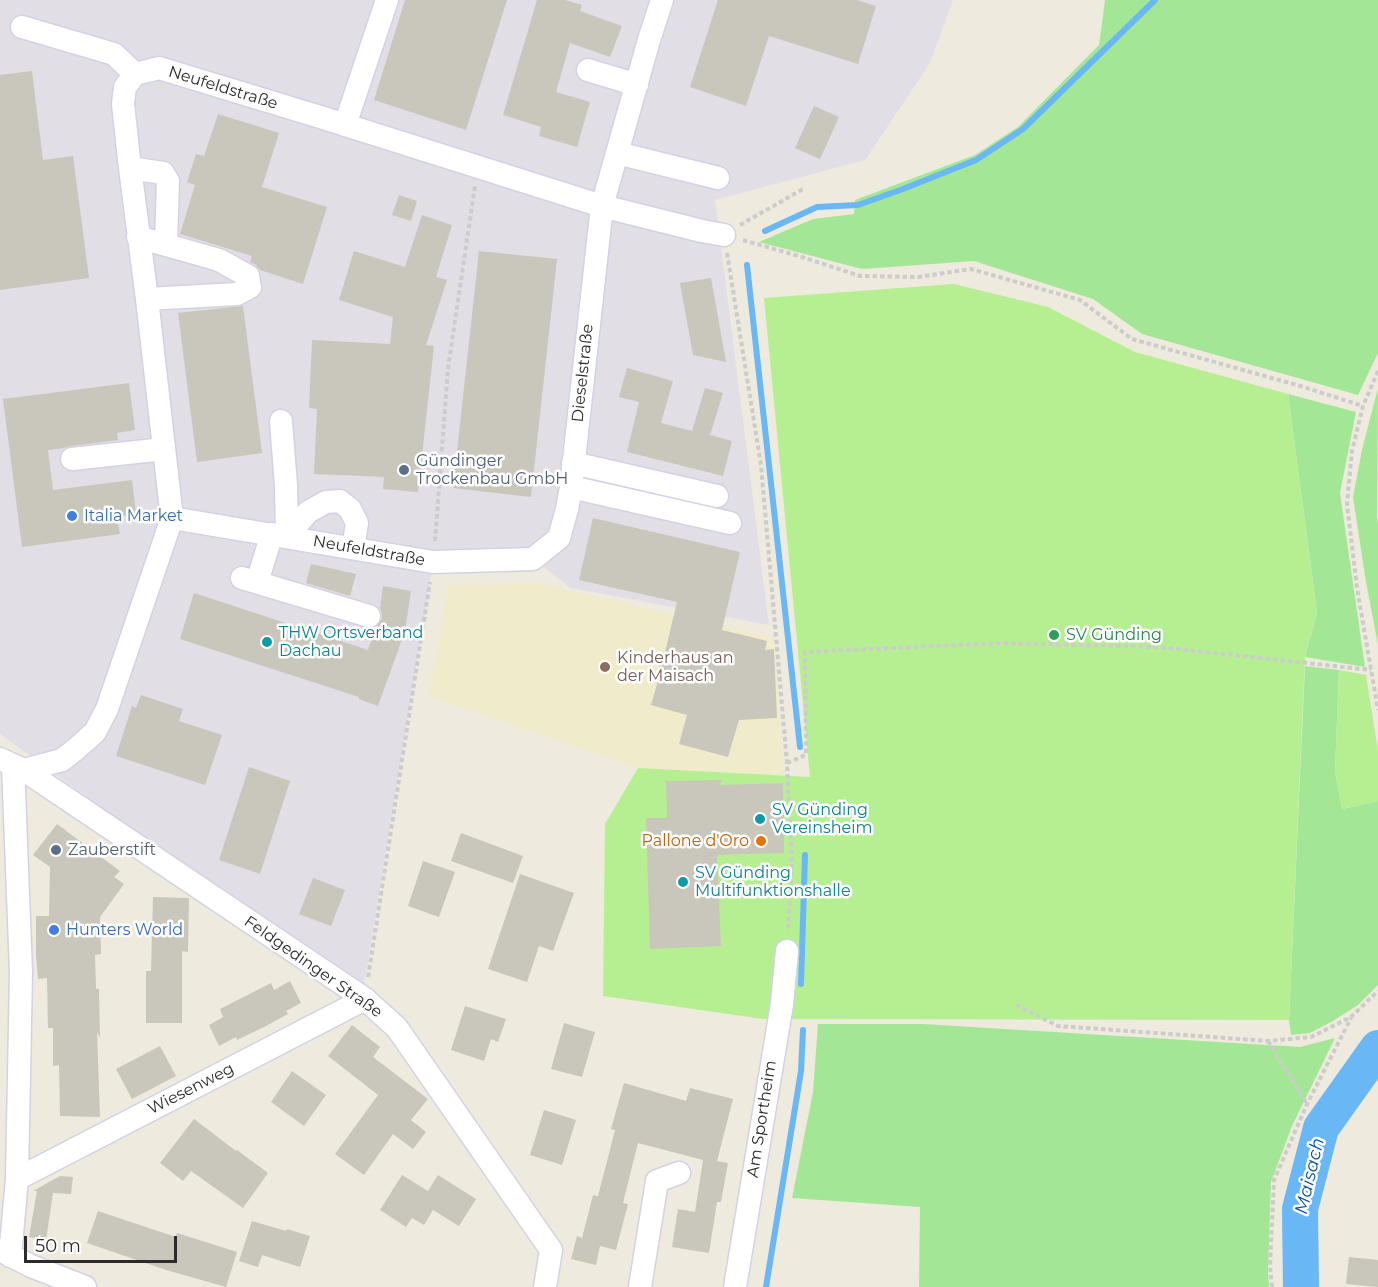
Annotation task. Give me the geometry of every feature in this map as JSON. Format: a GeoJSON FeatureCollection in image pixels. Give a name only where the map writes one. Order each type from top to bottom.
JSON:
{"type":"FeatureCollection","features":[{"type":"Feature","properties":{"kind":"street"},"geometry":{"type":"LineString","coordinates":[[345,125],[387,0]]}},
{"type":"Feature","properties":{"kind":"street","name":"Dieselstraße"},"geometry":{"type":"LineString","coordinates":[[559,538],[571,487],[602,206],[662,0]]}},
{"type":"Feature","properties":{"kind":"street"},"geometry":{"type":"LineString","coordinates":[[22,27],[114,54],[135,74],[125,87],[123,104],[172,518],[107,709],[95,732],[62,760],[12,764],[21,972],[17,1179],[5,1253],[30,1277],[85,1287]]}},
{"type":"Feature","properties":{"kind":"street","name":"Neufeldstraße"},"geometry":{"type":"LineString","coordinates":[[135,74],[159,68],[602,206]]}},
{"type":"Feature","properties":{"kind":"street"},"geometry":{"type":"LineString","coordinates":[[588,70],[636,85]]}},
{"type":"Feature","properties":{"kind":"street"},"geometry":{"type":"LineString","coordinates":[[617,153],[718,178]]}},
{"type":"Feature","properties":{"kind":"street"},"geometry":{"type":"LineString","coordinates":[[129,168],[163,173],[168,181],[166,245]]}},
{"type":"Feature","properties":{"kind":"street"},"geometry":{"type":"LineString","coordinates":[[602,206],[724,235]]}},
{"type":"Feature","properties":{"kind":"street"},"geometry":{"type":"LineString","coordinates":[[138,237],[219,260],[248,276],[250,286],[237,294],[147,299]]}},
{"type":"Feature","properties":{"kind":"street"},"geometry":{"type":"LineString","coordinates":[[280,535],[286,486],[281,421]]}},
{"type":"Feature","properties":{"kind":"street"},"geometry":{"type":"LineString","coordinates":[[72,459],[164,449]]}},
{"type":"Feature","properties":{"kind":"street"},"geometry":{"type":"LineString","coordinates":[[573,463],[717,496]]}},
{"type":"Feature","properties":{"kind":"street"},"geometry":{"type":"LineString","coordinates":[[571,487],[730,524]]}},
{"type":"Feature","properties":{"kind":"street"},"geometry":{"type":"LineString","coordinates":[[353,548],[357,523],[350,508],[340,501],[326,502],[308,512],[280,535],[249,580],[369,616]]}},
{"type":"Feature","properties":{"kind":"street","name":"Neufeldstraße"},"geometry":{"type":"LineString","coordinates":[[172,518],[433,562],[533,559],[559,538]]}},
{"type":"Feature","properties":{"kind":"street","name":"Feldgedinger Straße"},"geometry":{"type":"LineString","coordinates":[[12,764],[365,999],[397,1028],[551,1250],[545,1287]]}},
{"type":"Feature","properties":{"kind":"street","name":"Am Sportheim"},"geometry":{"type":"LineString","coordinates":[[735,1287],[782,1004],[787,951]]}},
{"type":"Feature","properties":{"kind":"street","name":"Wiesenweg"},"geometry":{"type":"LineString","coordinates":[[17,1179],[365,999]]}},
{"type":"Feature","properties":{"kind":"street"},"geometry":{"type":"LineString","coordinates":[[639,1287],[657,1181],[679,1173]]}},
{"type":"Feature","properties":{"kind":"path"},"geometry":{"type":"LineString","coordinates":[[365,999],[433,562],[448,368],[478,167]]}},
{"type":"Feature","properties":{"kind":"path"},"geometry":{"type":"LineString","coordinates":[[724,235],[803,189]]}},
{"type":"Feature","properties":{"kind":"path"},"geometry":{"type":"LineString","coordinates":[[724,235],[860,276],[918,277],[972,269],[1080,300],[1132,339],[1363,406]]}},
{"type":"Feature","properties":{"kind":"path"},"geometry":{"type":"LineString","coordinates":[[724,235],[761,465],[787,763],[792,864],[787,951]]}},
{"type":"Feature","properties":{"kind":"path"},"geometry":{"type":"LineString","coordinates":[[1378,371],[1363,406],[1352,451],[1347,504],[1357,588],[1378,710]]}},
{"type":"Feature","properties":{"kind":"path"},"geometry":{"type":"LineString","coordinates":[[787,763],[806,755],[805,652],[1004,644],[1160,647],[1371,670]]}},
{"type":"Feature","properties":{"kind":"path"},"geometry":{"type":"LineString","coordinates":[[1016,1005],[1058,1026],[1268,1041],[1311,1037],[1351,1017],[1378,991]]}},
{"type":"Feature","properties":{"kind":"path"},"geometry":{"type":"LineString","coordinates":[[1272,1287],[1270,1266],[1274,1180],[1307,1104],[1351,1017]]}},
{"type":"Feature","properties":{"kind":"path"},"geometry":{"type":"LineString","coordinates":[[1268,1041],[1307,1104]]}},
{"type":"Feature","properties":{"kind":"shaded area"},"geometry":{"type":"Polygon","coordinates":[[[0,0],[953,0],[930,63],[865,160],[715,200],[769,625],[571,588],[533,559],[433,563],[362,997],[0,734],[0,0]]]}},
{"type":"Feature","properties":{"kind":"shaded area","name":"Kinderhaus an der Maisach"},"geometry":{"type":"Polygon","coordinates":[[[541,584],[774,638],[784,776],[638,768],[429,696],[448,585],[541,584]]]}},
{"type":"Feature","properties":{"kind":"green space"},"geometry":{"type":"Polygon","coordinates":[[[1105,0],[1378,0],[1378,353],[1358,395],[1142,334],[1093,299],[974,261],[862,269],[759,242],[813,219],[854,214],[855,200],[975,155],[1018,127],[1099,45],[1105,0]]]}},
{"type":"Feature","properties":{"kind":"green space","name":"SV Günding"},"geometry":{"type":"Polygon","coordinates":[[[954,284],[1048,307],[1135,352],[1288,394],[1317,612],[1305,657],[1289,1020],[763,1019],[603,996],[605,824],[638,768],[810,777],[764,298],[954,284]]]}},
{"type":"Feature","properties":{"kind":"green space"},"geometry":{"type":"Polygon","coordinates":[[[1378,388],[1377,518],[1378,645],[1353,497],[1378,388]]]}},
{"type":"Feature","properties":{"kind":"green space"},"geometry":{"type":"Polygon","coordinates":[[[1288,394],[1356,412],[1340,493],[1365,667],[1305,657],[1317,612],[1288,394]]]}},
{"type":"Feature","properties":{"kind":"green space"},"geometry":{"type":"Polygon","coordinates":[[[1305,666],[1339,670],[1335,771],[1342,809],[1378,801],[1378,985],[1358,1005],[1333,1021],[1310,1033],[1291,1035],[1289,1020],[1305,666]]]}},
{"type":"Feature","properties":{"kind":"green space"},"geometry":{"type":"Polygon","coordinates":[[[1339,670],[1366,675],[1378,751],[1378,801],[1342,809],[1335,771],[1339,670]]]}},
{"type":"Feature","properties":{"kind":"green space"},"geometry":{"type":"Polygon","coordinates":[[[818,1024],[923,1024],[1300,1047],[1335,1038],[1292,1126],[1271,1182],[1269,1287],[919,1287],[920,1207],[792,1198],[813,1092],[818,1024]]]}},
{"type":"Feature","properties":{"kind":"building"},"geometry":{"type":"Polygon","coordinates":[[[405,0],[507,0],[466,130],[374,100],[405,0]]]}},
{"type":"Feature","properties":{"kind":"building"},"geometry":{"type":"Polygon","coordinates":[[[537,0],[565,0],[582,5],[580,11],[622,26],[610,57],[570,43],[556,92],[590,102],[577,147],[539,136],[541,127],[503,115],[537,0]]]}},
{"type":"Feature","properties":{"kind":"building"},"geometry":{"type":"Polygon","coordinates":[[[718,0],[857,0],[876,6],[858,64],[769,36],[746,106],[690,87],[718,0]]]}},
{"type":"Feature","properties":{"kind":"building"},"geometry":{"type":"Polygon","coordinates":[[[32,71],[43,160],[73,156],[89,278],[0,290],[0,75],[32,71]]]}},
{"type":"Feature","properties":{"kind":"building"},"geometry":{"type":"Polygon","coordinates":[[[814,106],[839,117],[820,159],[795,148],[814,106]]]}},
{"type":"Feature","properties":{"kind":"building"},"geometry":{"type":"Polygon","coordinates":[[[218,114],[279,133],[262,187],[327,207],[303,284],[260,270],[250,262],[252,256],[180,234],[195,185],[187,182],[196,154],[204,156],[218,114]]]}},
{"type":"Feature","properties":{"kind":"building"},"geometry":{"type":"Polygon","coordinates":[[[399,195],[417,201],[411,221],[392,215],[399,195]]]}},
{"type":"Feature","properties":{"kind":"building"},"geometry":{"type":"Polygon","coordinates":[[[422,215],[452,225],[436,277],[447,280],[426,345],[434,346],[418,492],[383,489],[384,477],[314,474],[317,409],[309,408],[312,340],[390,344],[393,317],[339,300],[354,251],[405,267],[422,215]]]}},
{"type":"Feature","properties":{"kind":"building"},"geometry":{"type":"Polygon","coordinates":[[[479,251],[557,259],[531,497],[453,488],[479,251]]]}},
{"type":"Feature","properties":{"kind":"building"},"geometry":{"type":"Polygon","coordinates":[[[711,278],[726,362],[693,355],[680,283],[711,278]]]}},
{"type":"Feature","properties":{"kind":"building"},"geometry":{"type":"Polygon","coordinates":[[[243,306],[262,453],[197,462],[178,313],[243,306]]]}},
{"type":"Feature","properties":{"kind":"building"},"geometry":{"type":"Polygon","coordinates":[[[627,368],[673,381],[661,423],[692,431],[705,388],[723,393],[710,435],[732,441],[723,476],[627,452],[639,402],[619,397],[627,368]]]}},
{"type":"Feature","properties":{"kind":"building"},"geometry":{"type":"Polygon","coordinates":[[[129,383],[135,430],[117,433],[118,440],[48,450],[53,490],[132,480],[136,514],[117,517],[120,534],[22,547],[3,399],[129,383]]]}},
{"type":"Feature","properties":{"kind":"building"},"geometry":{"type":"Polygon","coordinates":[[[593,518],[740,552],[722,630],[767,641],[765,650],[774,649],[777,718],[739,720],[728,757],[679,744],[687,715],[651,705],[660,674],[657,673],[663,652],[665,652],[677,602],[579,580],[593,518]]]}},
{"type":"Feature","properties":{"kind":"building"},"geometry":{"type":"Polygon","coordinates":[[[311,564],[356,574],[350,596],[306,583],[311,564]]]}},
{"type":"Feature","properties":{"kind":"building","name":"THW Ortsverband Dachau"},"geometry":{"type":"Polygon","coordinates":[[[383,586],[411,591],[405,631],[378,706],[359,699],[359,697],[180,639],[194,593],[368,650],[376,627],[382,619],[380,608],[383,586]]]}},
{"type":"Feature","properties":{"kind":"building"},"geometry":{"type":"Polygon","coordinates":[[[141,695],[183,709],[179,721],[222,735],[205,785],[116,756],[132,706],[136,708],[141,695]]]}},
{"type":"Feature","properties":{"kind":"building"},"geometry":{"type":"Polygon","coordinates":[[[249,767],[290,781],[260,874],[219,860],[249,767]]]}},
{"type":"Feature","properties":{"kind":"building"},"geometry":{"type":"Polygon","coordinates":[[[722,780],[720,785],[783,783],[784,853],[717,855],[721,946],[650,949],[646,818],[667,818],[666,781],[722,780]]]}},
{"type":"Feature","properties":{"kind":"building"},"geometry":{"type":"Polygon","coordinates":[[[57,824],[120,871],[114,877],[124,884],[100,917],[101,954],[95,955],[96,989],[99,989],[100,1038],[97,1032],[100,1117],[60,1116],[59,1065],[53,1066],[53,1028],[48,1028],[47,978],[38,979],[36,916],[49,916],[50,867],[33,855],[57,824]]]}},
{"type":"Feature","properties":{"kind":"building"},"geometry":{"type":"Polygon","coordinates":[[[461,833],[523,856],[513,883],[451,861],[461,833]]]}},
{"type":"Feature","properties":{"kind":"building"},"geometry":{"type":"Polygon","coordinates":[[[423,861],[455,872],[439,917],[408,906],[423,861]]]}},
{"type":"Feature","properties":{"kind":"building"},"geometry":{"type":"Polygon","coordinates":[[[520,874],[574,893],[553,951],[539,946],[527,982],[488,969],[520,874]]]}},
{"type":"Feature","properties":{"kind":"building"},"geometry":{"type":"Polygon","coordinates":[[[313,878],[345,890],[331,926],[299,914],[313,878]]]}},
{"type":"Feature","properties":{"kind":"building"},"geometry":{"type":"Polygon","coordinates":[[[153,897],[189,898],[188,952],[182,951],[182,1023],[146,1023],[146,971],[151,971],[153,897]]]}},
{"type":"Feature","properties":{"kind":"building"},"geometry":{"type":"Polygon","coordinates":[[[290,981],[301,1003],[286,1011],[288,1014],[264,1027],[219,1046],[209,1025],[223,1017],[220,1009],[271,983],[274,990],[290,981]]]}},
{"type":"Feature","properties":{"kind":"building"},"geometry":{"type":"Polygon","coordinates":[[[465,1006],[506,1019],[498,1042],[491,1039],[484,1061],[451,1050],[465,1006]]]}},
{"type":"Feature","properties":{"kind":"building"},"geometry":{"type":"Polygon","coordinates":[[[564,1023],[595,1032],[582,1077],[551,1069],[564,1023]]]}},
{"type":"Feature","properties":{"kind":"building"},"geometry":{"type":"Polygon","coordinates":[[[352,1025],[380,1047],[373,1057],[428,1099],[411,1120],[426,1132],[413,1149],[393,1134],[364,1175],[335,1154],[378,1095],[328,1056],[352,1025]]]}},
{"type":"Feature","properties":{"kind":"building"},"geometry":{"type":"Polygon","coordinates":[[[160,1046],[176,1076],[132,1099],[116,1069],[160,1046]]]}},
{"type":"Feature","properties":{"kind":"building"},"geometry":{"type":"Polygon","coordinates":[[[292,1071],[326,1095],[304,1126],[271,1102],[292,1071]]]}},
{"type":"Feature","properties":{"kind":"building"},"geometry":{"type":"Polygon","coordinates":[[[624,1083],[686,1101],[690,1088],[733,1099],[717,1161],[728,1163],[721,1202],[717,1202],[709,1253],[672,1247],[678,1209],[695,1212],[703,1160],[638,1143],[623,1203],[628,1204],[616,1250],[600,1246],[596,1265],[571,1259],[577,1236],[582,1238],[593,1195],[598,1196],[615,1130],[611,1129],[624,1083]]]}},
{"type":"Feature","properties":{"kind":"building"},"geometry":{"type":"Polygon","coordinates":[[[544,1110],[576,1120],[562,1165],[530,1155],[544,1110]]]}},
{"type":"Feature","properties":{"kind":"building"},"geometry":{"type":"Polygon","coordinates":[[[194,1119],[268,1173],[243,1208],[191,1171],[183,1181],[160,1163],[194,1119]]]}},
{"type":"Feature","properties":{"kind":"building"},"geometry":{"type":"Polygon","coordinates":[[[402,1175],[428,1191],[438,1175],[476,1199],[459,1226],[433,1210],[424,1225],[412,1218],[406,1227],[380,1210],[402,1175]]]}},
{"type":"Feature","properties":{"kind":"building"},"geometry":{"type":"Polygon","coordinates":[[[60,1176],[73,1177],[71,1194],[53,1193],[46,1240],[29,1237],[37,1191],[33,1191],[60,1176]]]}},
{"type":"Feature","properties":{"kind":"building"},"geometry":{"type":"Polygon","coordinates":[[[98,1211],[176,1237],[177,1233],[237,1252],[226,1287],[166,1270],[87,1243],[98,1211]]]}},
{"type":"Feature","properties":{"kind":"building"},"geometry":{"type":"Polygon","coordinates":[[[252,1221],[310,1236],[300,1267],[262,1255],[258,1267],[239,1261],[252,1221]]]}},
{"type":"Feature","properties":{"kind":"building"},"geometry":{"type":"Polygon","coordinates":[[[1349,1257],[1378,1260],[1378,1287],[1346,1284],[1349,1257]]]}},
{"type":"Feature","properties":{"kind":"waterway"},"geometry":{"type":"LineString","coordinates":[[765,231],[817,207],[858,205],[976,160],[1023,129],[1155,0]]}},
{"type":"Feature","properties":{"kind":"waterway"},"geometry":{"type":"LineString","coordinates":[[747,265],[800,747]]}},
{"type":"Feature","properties":{"kind":"waterway"},"geometry":{"type":"LineString","coordinates":[[801,984],[805,855]]}},
{"type":"Feature","properties":{"kind":"waterway"},"geometry":{"type":"LineString","coordinates":[[766,1287],[801,1071],[803,1030]]}},
{"type":"Feature","properties":{"kind":"waterway","name":"Maisach"},"geometry":{"type":"LineString","coordinates":[[1301,1287],[1300,1209],[1321,1128],[1378,1048]]}},
{"type":"Feature","properties":{"kind":"place","name":"Gündinger Trockenbau GmbH"},"geometry":{"type":"Point","coordinates":[404,470]}},
{"type":"Feature","properties":{"kind":"place","name":"Italia Market"},"geometry":{"type":"Point","coordinates":[72,516]}},
{"type":"Feature","properties":{"kind":"place","name":"SV Günding"},"geometry":{"type":"Point","coordinates":[1054,635]}},
{"type":"Feature","properties":{"kind":"place","name":"THW Ortsverband Dachau"},"geometry":{"type":"Point","coordinates":[267,642]}},
{"type":"Feature","properties":{"kind":"place","name":"Kinderhaus an der Maisach"},"geometry":{"type":"Point","coordinates":[605,667]}},
{"type":"Feature","properties":{"kind":"place","name":"SV Günding Vereinsheim"},"geometry":{"type":"Point","coordinates":[760,819]}},
{"type":"Feature","properties":{"kind":"place","name":"Pallone d'Oro"},"geometry":{"type":"Point","coordinates":[761,841]}},
{"type":"Feature","properties":{"kind":"place","name":"Zauberstift"},"geometry":{"type":"Point","coordinates":[56,850]}},
{"type":"Feature","properties":{"kind":"place","name":"SV Günding Multifunktionshalle"},"geometry":{"type":"Point","coordinates":[683,882]}},
{"type":"Feature","properties":{"kind":"place","name":"Hunters World"},"geometry":{"type":"Point","coordinates":[54,930]}}]}
